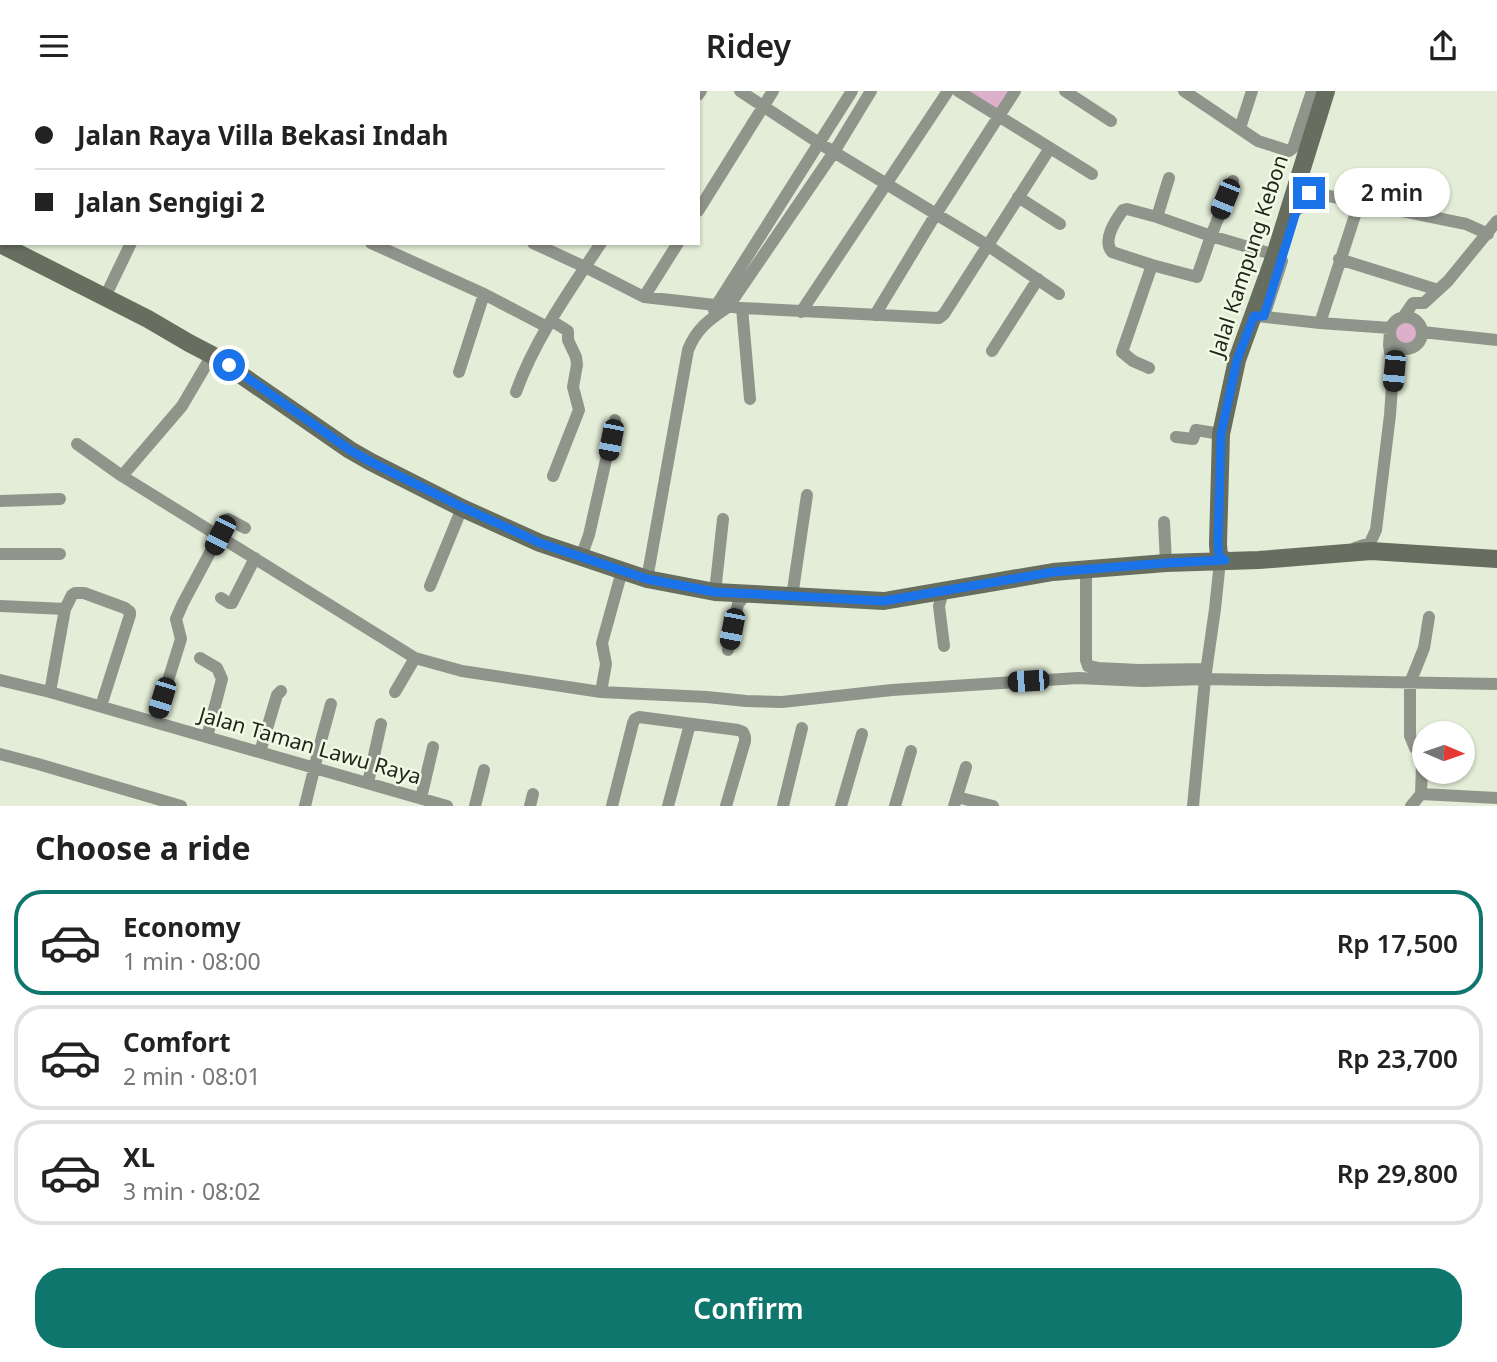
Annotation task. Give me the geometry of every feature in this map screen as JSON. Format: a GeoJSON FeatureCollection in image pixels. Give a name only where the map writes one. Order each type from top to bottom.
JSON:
{"type":"FeatureCollection","features":[{"type":"Feature","properties":{"kind":"main road","name":"Jalal Kampung Kebon"},"geometry":{"type":"LineString","coordinates":[[1223,560],[1219,557],[1218,544],[1221,434],[1237,360],[1259,316],[1326,91]]}},
{"type":"Feature","properties":{"kind":"main road"},"geometry":{"type":"LineString","coordinates":[[2,245],[149,319],[212,355],[371,462],[540,543],[647,579],[715,592],[884,601],[1026,576],[1166,563],[1371,551],[1497,559]]}},
{"type":"Feature","properties":{"kind":"street"},"geometry":{"type":"LineString","coordinates":[[740,91],[819,143],[987,245],[1059,294]]}},
{"type":"Feature","properties":{"kind":"street"},"geometry":{"type":"LineString","coordinates":[[700,208],[774,91]]}},
{"type":"Feature","properties":{"kind":"street"},"geometry":{"type":"LineString","coordinates":[[719,310],[852,91]]}},
{"type":"Feature","properties":{"kind":"street"},"geometry":{"type":"LineString","coordinates":[[647,579],[688,350],[697,331],[719,310],[834,152],[871,91]]}},
{"type":"Feature","properties":{"kind":"street"},"geometry":{"type":"LineString","coordinates":[[801,311],[948,91]]}},
{"type":"Feature","properties":{"kind":"street"},"geometry":{"type":"LineString","coordinates":[[958,91],[1092,174]]}},
{"type":"Feature","properties":{"kind":"street"},"geometry":{"type":"LineString","coordinates":[[875,314],[1015,91]]}},
{"type":"Feature","properties":{"kind":"street"},"geometry":{"type":"LineString","coordinates":[[1065,91],[1111,121]]}},
{"type":"Feature","properties":{"kind":"street"},"geometry":{"type":"LineString","coordinates":[[1240,128],[1252,91]]}},
{"type":"Feature","properties":{"kind":"street"},"geometry":{"type":"LineString","coordinates":[[1188,92],[1261,142],[1288,151],[1293,148],[1312,91]]}},
{"type":"Feature","properties":{"kind":"street"},"geometry":{"type":"LineString","coordinates":[[537,245],[644,297],[719,310],[935,318],[942,316],[1050,148]]}},
{"type":"Feature","properties":{"kind":"street"},"geometry":{"type":"LineString","coordinates":[[1157,217],[1169,177]]}},
{"type":"Feature","properties":{"kind":"street"},"geometry":{"type":"LineString","coordinates":[[1233,181],[1211,236],[1197,277],[1112,252],[1109,248],[1108,242],[1116,220],[1125,209],[1157,217],[1211,236],[1275,255]]}},
{"type":"Feature","properties":{"kind":"street"},"geometry":{"type":"LineString","coordinates":[[1390,329],[1259,316],[1301,197],[1314,193],[1466,224],[1488,234]]}},
{"type":"Feature","properties":{"kind":"street"},"geometry":{"type":"LineString","coordinates":[[1018,197],[1060,224]]}},
{"type":"Feature","properties":{"kind":"street"},"geometry":{"type":"LineString","coordinates":[[1320,323],[1359,203]]}},
{"type":"Feature","properties":{"kind":"street"},"geometry":{"type":"LineString","coordinates":[[1320,553],[1359,547],[1370,543],[1374,537],[1390,415],[1394,371],[1389,345],[1390,329],[1394,321],[1405,316],[1413,303],[1424,303],[1448,281],[1497,221]]}},
{"type":"Feature","properties":{"kind":"street"},"geometry":{"type":"LineString","coordinates":[[105,297],[130,245]]}},
{"type":"Feature","properties":{"kind":"street"},"geometry":{"type":"LineString","coordinates":[[375,245],[568,331],[568,340],[576,357],[573,387],[579,409],[553,477]]}},
{"type":"Feature","properties":{"kind":"street"},"geometry":{"type":"LineString","coordinates":[[516,392],[549,324],[600,245]]}},
{"type":"Feature","properties":{"kind":"street"},"geometry":{"type":"LineString","coordinates":[[644,297],[677,245]]}},
{"type":"Feature","properties":{"kind":"street"},"geometry":{"type":"LineString","coordinates":[[1339,259],[1438,290]]}},
{"type":"Feature","properties":{"kind":"street"},"geometry":{"type":"LineString","coordinates":[[1149,368],[1123,354],[1122,349],[1153,265]]}},
{"type":"Feature","properties":{"kind":"street"},"geometry":{"type":"LineString","coordinates":[[992,351],[1038,279]]}},
{"type":"Feature","properties":{"kind":"street"},"geometry":{"type":"LineString","coordinates":[[459,372],[484,294]]}},
{"type":"Feature","properties":{"kind":"street"},"geometry":{"type":"LineString","coordinates":[[742,309],[750,399]]}},
{"type":"Feature","properties":{"kind":"street"},"geometry":{"type":"LineString","coordinates":[[1390,329],[1394,344],[1404,349],[1417,345],[1421,337],[1421,326],[1405,316]]}},
{"type":"Feature","properties":{"kind":"street"},"geometry":{"type":"LineString","coordinates":[[1422,332],[1495,337]]}},
{"type":"Feature","properties":{"kind":"street"},"geometry":{"type":"LineString","coordinates":[[122,475],[182,406],[212,355]]}},
{"type":"Feature","properties":{"kind":"street"},"geometry":{"type":"LineString","coordinates":[[581,557],[589,535],[615,420]]}},
{"type":"Feature","properties":{"kind":"street"},"geometry":{"type":"LineString","coordinates":[[1176,437],[1193,439],[1196,430],[1221,434]]}},
{"type":"Feature","properties":{"kind":"street"},"geometry":{"type":"LineString","coordinates":[[77,444],[122,475],[415,658],[462,671],[601,692],[782,702],[892,690],[1078,678],[1143,681],[1205,675]]}},
{"type":"Feature","properties":{"kind":"street"},"geometry":{"type":"LineString","coordinates":[[792,597],[807,495]]}},
{"type":"Feature","properties":{"kind":"street"},"geometry":{"type":"LineString","coordinates":[[0,501],[60,499]]}},
{"type":"Feature","properties":{"kind":"street"},"geometry":{"type":"LineString","coordinates":[[430,586],[462,507]]}},
{"type":"Feature","properties":{"kind":"street"},"geometry":{"type":"LineString","coordinates":[[155,722],[181,637],[176,619],[183,603],[228,519],[245,528]]}},
{"type":"Feature","properties":{"kind":"street"},"geometry":{"type":"LineString","coordinates":[[715,592],[723,519]]}},
{"type":"Feature","properties":{"kind":"street"},"geometry":{"type":"LineString","coordinates":[[1164,522],[1166,563]]}},
{"type":"Feature","properties":{"kind":"street"},"geometry":{"type":"LineString","coordinates":[[0,554],[60,554]]}},
{"type":"Feature","properties":{"kind":"street"},"geometry":{"type":"LineString","coordinates":[[221,598],[232,603],[256,558]]}},
{"type":"Feature","properties":{"kind":"street"},"geometry":{"type":"LineString","coordinates":[[1193,806],[1205,675],[1223,560]]}},
{"type":"Feature","properties":{"kind":"street"},"geometry":{"type":"LineString","coordinates":[[1086,569],[1088,666],[1205,675],[1497,684]]}},
{"type":"Feature","properties":{"kind":"street"},"geometry":{"type":"LineString","coordinates":[[601,692],[606,664],[602,643],[622,571]]}},
{"type":"Feature","properties":{"kind":"street"},"geometry":{"type":"LineString","coordinates":[[943,591],[939,606],[944,646]]}},
{"type":"Feature","properties":{"kind":"street"},"geometry":{"type":"LineString","coordinates":[[50,692],[65,609],[75,593],[84,593],[130,612],[101,706]]}},
{"type":"Feature","properties":{"kind":"street"},"geometry":{"type":"LineString","coordinates":[[728,650],[738,604],[747,593]]}},
{"type":"Feature","properties":{"kind":"street"},"geometry":{"type":"LineString","coordinates":[[0,606],[65,609]]}},
{"type":"Feature","properties":{"kind":"street"},"geometry":{"type":"LineString","coordinates":[[1412,741],[1410,683],[1424,648],[1429,617]]}},
{"type":"Feature","properties":{"kind":"street"},"geometry":{"type":"LineString","coordinates":[[200,658],[217,668],[222,679],[207,737]]}},
{"type":"Feature","properties":{"kind":"street"},"geometry":{"type":"LineString","coordinates":[[396,692],[415,658]]}},
{"type":"Feature","properties":{"kind":"street"},"geometry":{"type":"LineString","coordinates":[[1078,678],[1086,660]]}},
{"type":"Feature","properties":{"kind":"street","name":"Jalan Taman Lawu Raya"},"geometry":{"type":"LineString","coordinates":[[0,680],[101,706],[447,806]]}},
{"type":"Feature","properties":{"kind":"street"},"geometry":{"type":"LineString","coordinates":[[260,752],[277,695],[281,691]]}},
{"type":"Feature","properties":{"kind":"street"},"geometry":{"type":"LineString","coordinates":[[305,806],[331,704]]}},
{"type":"Feature","properties":{"kind":"street"},"geometry":{"type":"LineString","coordinates":[[612,806],[635,719],[639,717],[743,732],[745,741],[726,806]]}},
{"type":"Feature","properties":{"kind":"street"},"geometry":{"type":"LineString","coordinates":[[368,783],[381,724]]}},
{"type":"Feature","properties":{"kind":"street"},"geometry":{"type":"LineString","coordinates":[[668,806],[690,724]]}},
{"type":"Feature","properties":{"kind":"street"},"geometry":{"type":"LineString","coordinates":[[783,806],[802,729]]}},
{"type":"Feature","properties":{"kind":"street"},"geometry":{"type":"LineString","coordinates":[[841,806],[862,734]]}},
{"type":"Feature","properties":{"kind":"street"},"geometry":{"type":"LineString","coordinates":[[421,798],[433,747]]}},
{"type":"Feature","properties":{"kind":"street"},"geometry":{"type":"LineString","coordinates":[[895,806],[911,751]]}},
{"type":"Feature","properties":{"kind":"street"},"geometry":{"type":"LineString","coordinates":[[0,754],[181,806]]}},
{"type":"Feature","properties":{"kind":"street"},"geometry":{"type":"LineString","coordinates":[[966,767],[955,801],[993,806]]}},
{"type":"Feature","properties":{"kind":"street"},"geometry":{"type":"LineString","coordinates":[[475,806],[484,770]]}},
{"type":"Feature","properties":{"kind":"street"},"geometry":{"type":"LineString","coordinates":[[1411,806],[1421,794],[1421,784]]}},
{"type":"Feature","properties":{"kind":"street"},"geometry":{"type":"LineString","coordinates":[[1421,794],[1497,798]]}},
{"type":"Feature","properties":{"kind":"shaded area"},"geometry":{"type":"Polygon","coordinates":[[[968,91],[1008,91],[996,110],[968,91]]]}},
{"type":"Feature","properties":{"kind":"shaded area"},"geometry":{"type":"Polygon","coordinates":[[[1406,317],[1417,322],[1422,333],[1417,344],[1406,349],[1395,344],[1390,333],[1395,322],[1406,317]]]}},
{"type":"Feature","properties":{"kind":"route"},"geometry":{"type":"LineString","coordinates":[[229,365],[371,462],[540,543],[647,579],[715,592],[884,601],[1053,572],[1225,560],[1219,557],[1218,544],[1221,434],[1235,368],[1254,316],[1264,316],[1300,199],[1309,193]]}}]}
